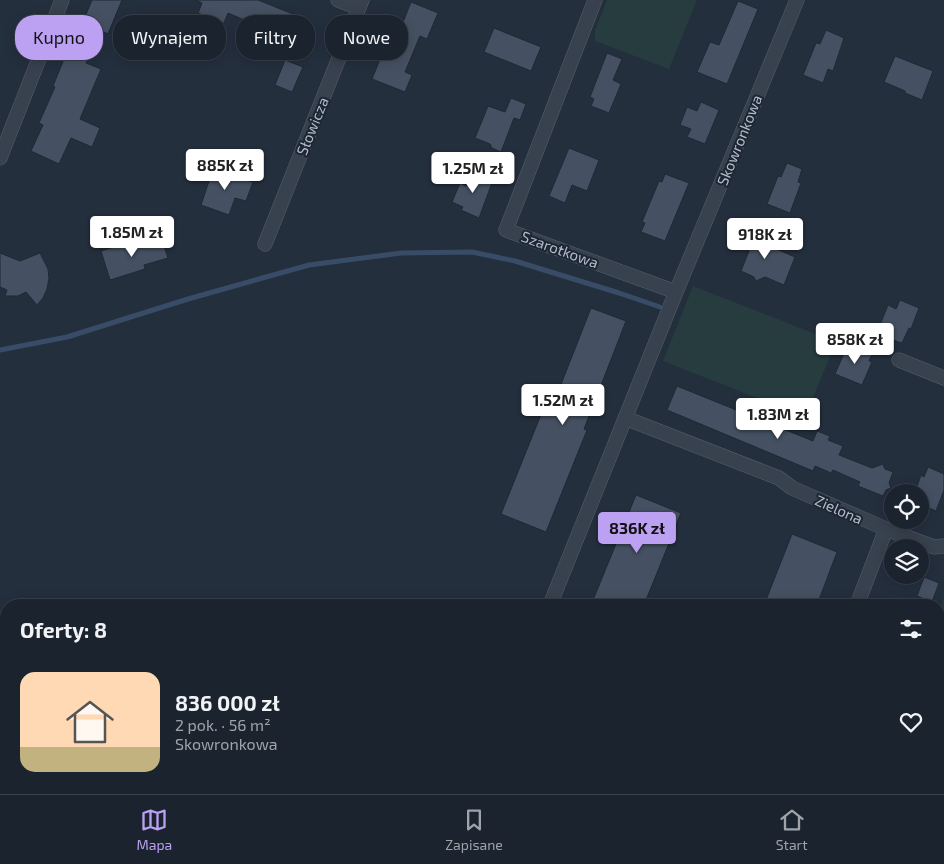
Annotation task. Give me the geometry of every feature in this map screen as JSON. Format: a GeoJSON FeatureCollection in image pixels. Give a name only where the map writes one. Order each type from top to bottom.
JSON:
{"type":"FeatureCollection","features":[{"type":"Feature","properties":{"kind":"street"},"geometry":{"type":"LineString","coordinates":[[0,158],[62,0]]}},
{"type":"Feature","properties":{"kind":"street","name":"Słowicza"},"geometry":{"type":"LineString","coordinates":[[265,244],[360,4],[338,0]]}},
{"type":"Feature","properties":{"kind":"street","name":"Szarotkowa"},"geometry":{"type":"LineString","coordinates":[[596,0],[506,230],[676,292]]}},
{"type":"Feature","properties":{"kind":"street","name":"Skowronkowa"},"geometry":{"type":"LineString","coordinates":[[552,599],[676,292],[797,0]]}},
{"type":"Feature","properties":{"kind":"street"},"geometry":{"type":"LineString","coordinates":[[899,360],[944,378]]}},
{"type":"Feature","properties":{"kind":"street","name":"Zielona"},"geometry":{"type":"LineString","coordinates":[[625,418],[778,478],[792,488],[884,528]]}},
{"type":"Feature","properties":{"kind":"street"},"geometry":{"type":"LineString","coordinates":[[859,599],[886,529]]}},
{"type":"Feature","properties":{"kind":"street","name":"Zielona"},"geometry":{"type":"LineString","coordinates":[[886,529],[934,547],[944,546]]}},
{"type":"Feature","properties":{"kind":"green space"},"geometry":{"type":"Polygon","coordinates":[[[607,0],[697,0],[669,69],[595,41],[595,30],[607,0]]]}},
{"type":"Feature","properties":{"kind":"green space"},"geometry":{"type":"Polygon","coordinates":[[[693,286],[836,342],[805,417],[663,361],[693,286]]]}},
{"type":"Feature","properties":{"kind":"building"},"geometry":{"type":"Polygon","coordinates":[[[92,0],[122,0],[116,15],[113,15],[113,22],[108,34],[103,32],[103,15],[86,15],[92,0]]]}},
{"type":"Feature","properties":{"kind":"building"},"geometry":{"type":"Polygon","coordinates":[[[196,0],[258,0],[296,15],[236,16],[228,13],[226,18],[226,15],[203,15],[198,13],[202,3],[196,0]]]}},
{"type":"Feature","properties":{"kind":"building"},"geometry":{"type":"Polygon","coordinates":[[[738,1],[758,9],[727,84],[697,72],[710,42],[719,45],[738,1]]]}},
{"type":"Feature","properties":{"kind":"building"},"geometry":{"type":"Polygon","coordinates":[[[411,2],[438,13],[427,39],[420,36],[405,72],[412,75],[405,92],[372,79],[380,60],[408,60],[408,15],[406,15],[411,2]]]}},
{"type":"Feature","properties":{"kind":"building"},"geometry":{"type":"Polygon","coordinates":[[[494,28],[541,47],[531,71],[484,52],[494,28]]]}},
{"type":"Feature","properties":{"kind":"building"},"geometry":{"type":"Polygon","coordinates":[[[826,30],[844,38],[833,71],[828,69],[823,83],[803,75],[816,43],[820,44],[826,30]]]}},
{"type":"Feature","properties":{"kind":"building"},"geometry":{"type":"Polygon","coordinates":[[[607,53],[622,59],[613,80],[621,84],[609,113],[591,106],[594,99],[590,97],[607,53]]]}},
{"type":"Feature","properties":{"kind":"building"},"geometry":{"type":"Polygon","coordinates":[[[895,56],[933,71],[922,100],[884,82],[895,56]]]}},
{"type":"Feature","properties":{"kind":"building"},"geometry":{"type":"Polygon","coordinates":[[[64,60],[87,60],[86,63],[101,69],[80,119],[100,128],[92,147],[71,138],[59,164],[31,151],[43,125],[39,123],[55,87],[53,86],[64,60]]]}},
{"type":"Feature","properties":{"kind":"building"},"geometry":{"type":"Polygon","coordinates":[[[285,60],[303,67],[292,92],[275,85],[285,60]]]}},
{"type":"Feature","properties":{"kind":"building"},"geometry":{"type":"Polygon","coordinates":[[[511,98],[526,104],[520,120],[514,118],[501,152],[492,148],[490,144],[475,138],[488,106],[505,112],[511,98]]]}},
{"type":"Feature","properties":{"kind":"building"},"geometry":{"type":"Polygon","coordinates":[[[701,102],[719,110],[705,144],[687,137],[691,129],[680,125],[687,107],[697,111],[701,102]]]}},
{"type":"Feature","properties":{"kind":"building"},"geometry":{"type":"Polygon","coordinates":[[[569,148],[599,160],[587,191],[572,185],[565,203],[549,196],[569,148]]]}},
{"type":"Feature","properties":{"kind":"building"},"geometry":{"type":"Polygon","coordinates":[[[787,163],[802,169],[798,182],[801,183],[790,213],[767,204],[778,176],[781,177],[787,163]]]}},
{"type":"Feature","properties":{"kind":"building"},"geometry":{"type":"Polygon","coordinates":[[[213,169],[253,182],[246,201],[235,198],[229,215],[201,205],[213,169]]]}},
{"type":"Feature","properties":{"kind":"building"},"geometry":{"type":"Polygon","coordinates":[[[472,172],[493,180],[479,218],[461,210],[463,207],[452,202],[460,183],[466,186],[472,172]]]}},
{"type":"Feature","properties":{"kind":"building"},"geometry":{"type":"Polygon","coordinates":[[[665,174],[689,183],[665,241],[641,232],[645,223],[642,222],[659,181],[662,182],[665,174]]]}},
{"type":"Feature","properties":{"kind":"building"},"geometry":{"type":"Polygon","coordinates":[[[746,231],[767,240],[765,244],[795,257],[784,285],[765,277],[756,281],[754,277],[741,271],[749,251],[740,247],[746,231]]]}},
{"type":"Feature","properties":{"kind":"building"},"geometry":{"type":"Polygon","coordinates":[[[136,240],[138,247],[162,240],[168,258],[144,265],[145,269],[110,280],[101,251],[136,240]]]}},
{"type":"Feature","properties":{"kind":"building"},"geometry":{"type":"Polygon","coordinates":[[[0,253],[20,261],[40,253],[48,269],[49,278],[43,298],[37,305],[26,292],[18,296],[5,296],[7,290],[0,287],[0,253]]]}},
{"type":"Feature","properties":{"kind":"building"},"geometry":{"type":"Polygon","coordinates":[[[900,300],[919,308],[911,329],[909,328],[902,343],[876,335],[888,305],[896,309],[900,300]]]}},
{"type":"Feature","properties":{"kind":"building"},"geometry":{"type":"Polygon","coordinates":[[[591,308],[626,321],[584,429],[587,430],[546,532],[501,514],[542,412],[549,415],[591,308]]]}},
{"type":"Feature","properties":{"kind":"building"},"geometry":{"type":"Polygon","coordinates":[[[854,345],[873,352],[869,361],[872,362],[862,385],[835,374],[845,351],[850,353],[854,345]]]}},
{"type":"Feature","properties":{"kind":"building"},"geometry":{"type":"Polygon","coordinates":[[[677,386],[813,441],[817,431],[830,436],[828,440],[843,446],[839,455],[872,468],[883,464],[885,469],[893,472],[889,484],[884,484],[883,496],[858,486],[860,482],[833,470],[831,473],[815,466],[813,471],[667,410],[677,386]]]}},
{"type":"Feature","properties":{"kind":"building"},"geometry":{"type":"Polygon","coordinates":[[[928,467],[944,474],[944,490],[936,511],[929,508],[929,484],[918,484],[921,475],[924,477],[928,467]]]}},
{"type":"Feature","properties":{"kind":"building"},"geometry":{"type":"Polygon","coordinates":[[[636,495],[681,513],[646,599],[593,599],[636,495]]]}},
{"type":"Feature","properties":{"kind":"building"},"geometry":{"type":"Polygon","coordinates":[[[792,534],[837,552],[819,599],[766,599],[792,534]]]}},
{"type":"Feature","properties":{"kind":"building"},"geometry":{"type":"Polygon","coordinates":[[[929,579],[939,583],[933,599],[924,599],[917,596],[921,584],[929,584],[929,579]]]}},
{"type":"Feature","properties":{"kind":"waterway"},"geometry":{"type":"LineString","coordinates":[[0,350],[67,337],[188,299],[309,265],[401,253],[472,252],[515,261],[660,307]]}}]}
